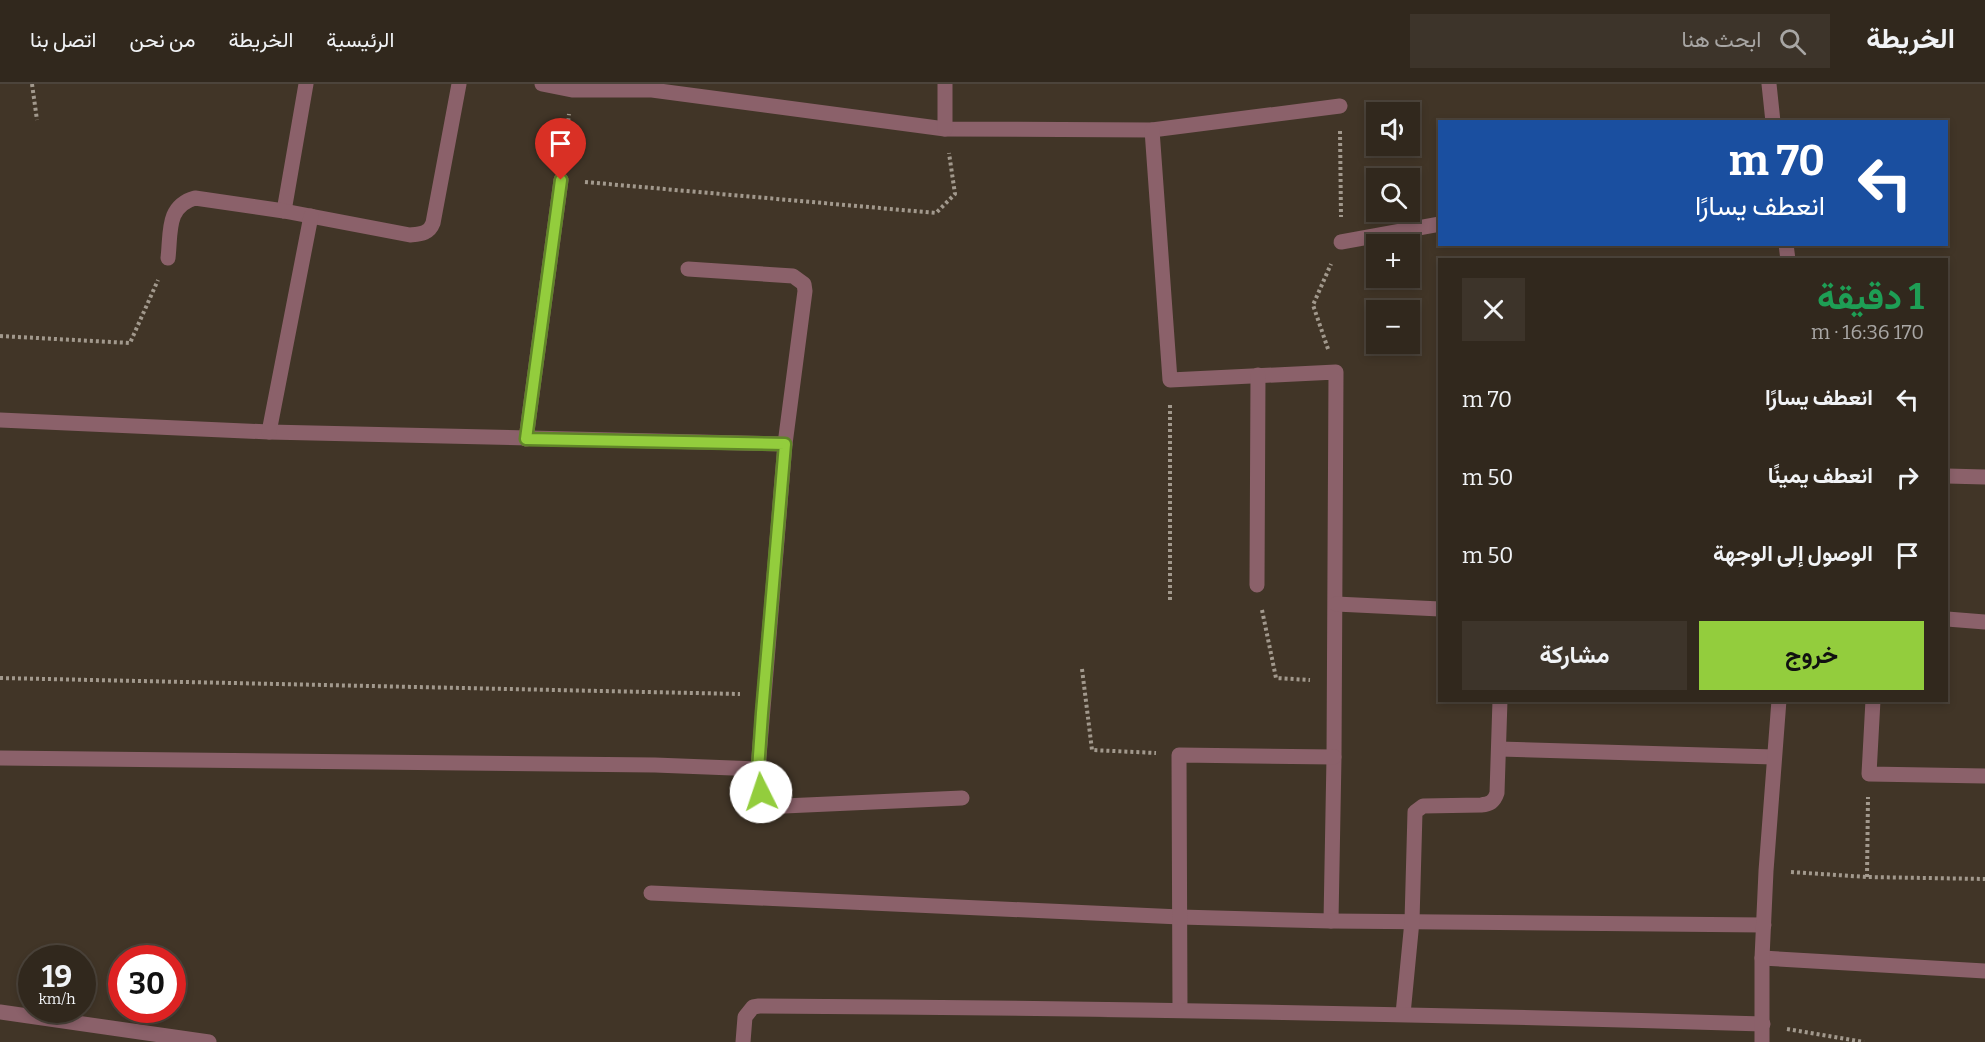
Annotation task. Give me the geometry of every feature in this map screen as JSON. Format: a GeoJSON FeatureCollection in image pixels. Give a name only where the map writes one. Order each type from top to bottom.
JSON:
{"type":"FeatureCollection","features":[{"type":"Feature","properties":{"kind":"street"},"geometry":{"type":"LineString","coordinates":[[284,211],[306,84]]}},
{"type":"Feature","properties":{"kind":"street"},"geometry":{"type":"LineString","coordinates":[[168,258],[173,214],[178,206],[195,198],[284,211],[410,235],[425,233],[431,228],[459,84]]}},
{"type":"Feature","properties":{"kind":"street"},"geometry":{"type":"LineString","coordinates":[[542,84],[572,90],[653,87],[945,129],[1152,130],[1340,106]]}},
{"type":"Feature","properties":{"kind":"street"},"geometry":{"type":"LineString","coordinates":[[945,84],[945,129]]}},
{"type":"Feature","properties":{"kind":"street"},"geometry":{"type":"LineString","coordinates":[[1769,84],[1773,120]]}},
{"type":"Feature","properties":{"kind":"street"},"geometry":{"type":"LineString","coordinates":[[1152,130],[1170,380],[1336,372],[1331,921]]}},
{"type":"Feature","properties":{"kind":"street"},"geometry":{"type":"LineString","coordinates":[[526,439],[561,180]]}},
{"type":"Feature","properties":{"kind":"street"},"geometry":{"type":"LineString","coordinates":[[269,432],[311,216]]}},
{"type":"Feature","properties":{"kind":"street"},"geometry":{"type":"LineString","coordinates":[[1341,242],[1438,224]]}},
{"type":"Feature","properties":{"kind":"street"},"geometry":{"type":"LineString","coordinates":[[688,269],[793,276],[804,284],[806,291],[785,444],[763,695],[758,770],[761,792],[773,804],[783,806],[962,798]]}},
{"type":"Feature","properties":{"kind":"street"},"geometry":{"type":"LineString","coordinates":[[1257,585],[1258,375]]}},
{"type":"Feature","properties":{"kind":"street"},"geometry":{"type":"LineString","coordinates":[[0,420],[269,432],[785,444]]}},
{"type":"Feature","properties":{"kind":"street"},"geometry":{"type":"LineString","coordinates":[[1948,476],[1985,477]]}},
{"type":"Feature","properties":{"kind":"street"},"geometry":{"type":"LineString","coordinates":[[1335,604],[1438,609]]}},
{"type":"Feature","properties":{"kind":"street"},"geometry":{"type":"LineString","coordinates":[[1948,619],[1985,622]]}},
{"type":"Feature","properties":{"kind":"street"},"geometry":{"type":"LineString","coordinates":[[1403,1014],[1412,921],[1415,812],[1423,806],[1489,804],[1495,799],[1500,702]]}},
{"type":"Feature","properties":{"kind":"street"},"geometry":{"type":"LineString","coordinates":[[1762,1042],[1761,958],[1779,702]]}},
{"type":"Feature","properties":{"kind":"street"},"geometry":{"type":"LineString","coordinates":[[1873,702],[1869,774],[1985,776]]}},
{"type":"Feature","properties":{"kind":"street"},"geometry":{"type":"LineString","coordinates":[[1499,749],[1774,757]]}},
{"type":"Feature","properties":{"kind":"street"},"geometry":{"type":"LineString","coordinates":[[1180,1010],[1179,755],[1334,757]]}},
{"type":"Feature","properties":{"kind":"street"},"geometry":{"type":"LineString","coordinates":[[0,758],[656,765],[758,770]]}},
{"type":"Feature","properties":{"kind":"street"},"geometry":{"type":"LineString","coordinates":[[651,893],[1180,917],[1331,921],[1764,924]]}},
{"type":"Feature","properties":{"kind":"street"},"geometry":{"type":"LineString","coordinates":[[1761,958],[1985,971]]}},
{"type":"Feature","properties":{"kind":"street"},"geometry":{"type":"LineString","coordinates":[[743,1042],[745,1017],[753,1007],[759,1006],[1180,1010],[1763,1024]]}},
{"type":"Feature","properties":{"kind":"street"},"geometry":{"type":"LineString","coordinates":[[0,1012],[209,1042]]}},
{"type":"Feature","properties":{"kind":"path"},"geometry":{"type":"LineString","coordinates":[[32,84],[37,120]]}},
{"type":"Feature","properties":{"kind":"path"},"geometry":{"type":"LineString","coordinates":[[572,90],[561,180],[936,213],[955,194],[945,129]]}},
{"type":"Feature","properties":{"kind":"path"},"geometry":{"type":"LineString","coordinates":[[1336,372],[1313,305],[1341,242],[1340,106]]}},
{"type":"Feature","properties":{"kind":"path"},"geometry":{"type":"LineString","coordinates":[[0,336],[130,343],[168,258]]}},
{"type":"Feature","properties":{"kind":"path"},"geometry":{"type":"LineString","coordinates":[[1170,380],[1170,602]]}},
{"type":"Feature","properties":{"kind":"path"},"geometry":{"type":"LineString","coordinates":[[1257,585],[1276,678],[1334,682]]}},
{"type":"Feature","properties":{"kind":"path"},"geometry":{"type":"LineString","coordinates":[[1082,669],[1092,750],[1179,755]]}},
{"type":"Feature","properties":{"kind":"path"},"geometry":{"type":"LineString","coordinates":[[0,678],[763,695]]}},
{"type":"Feature","properties":{"kind":"path"},"geometry":{"type":"LineString","coordinates":[[1867,877],[1869,774]]}},
{"type":"Feature","properties":{"kind":"path"},"geometry":{"type":"LineString","coordinates":[[1766,871],[1867,877],[1985,879]]}},
{"type":"Feature","properties":{"kind":"path"},"geometry":{"type":"LineString","coordinates":[[1763,1024],[1864,1042]]}},
{"type":"Feature","properties":{"kind":"route"},"geometry":{"type":"LineString","coordinates":[[561,180],[526,439],[785,444],[763,695],[758,770],[761,792]]}}]}
